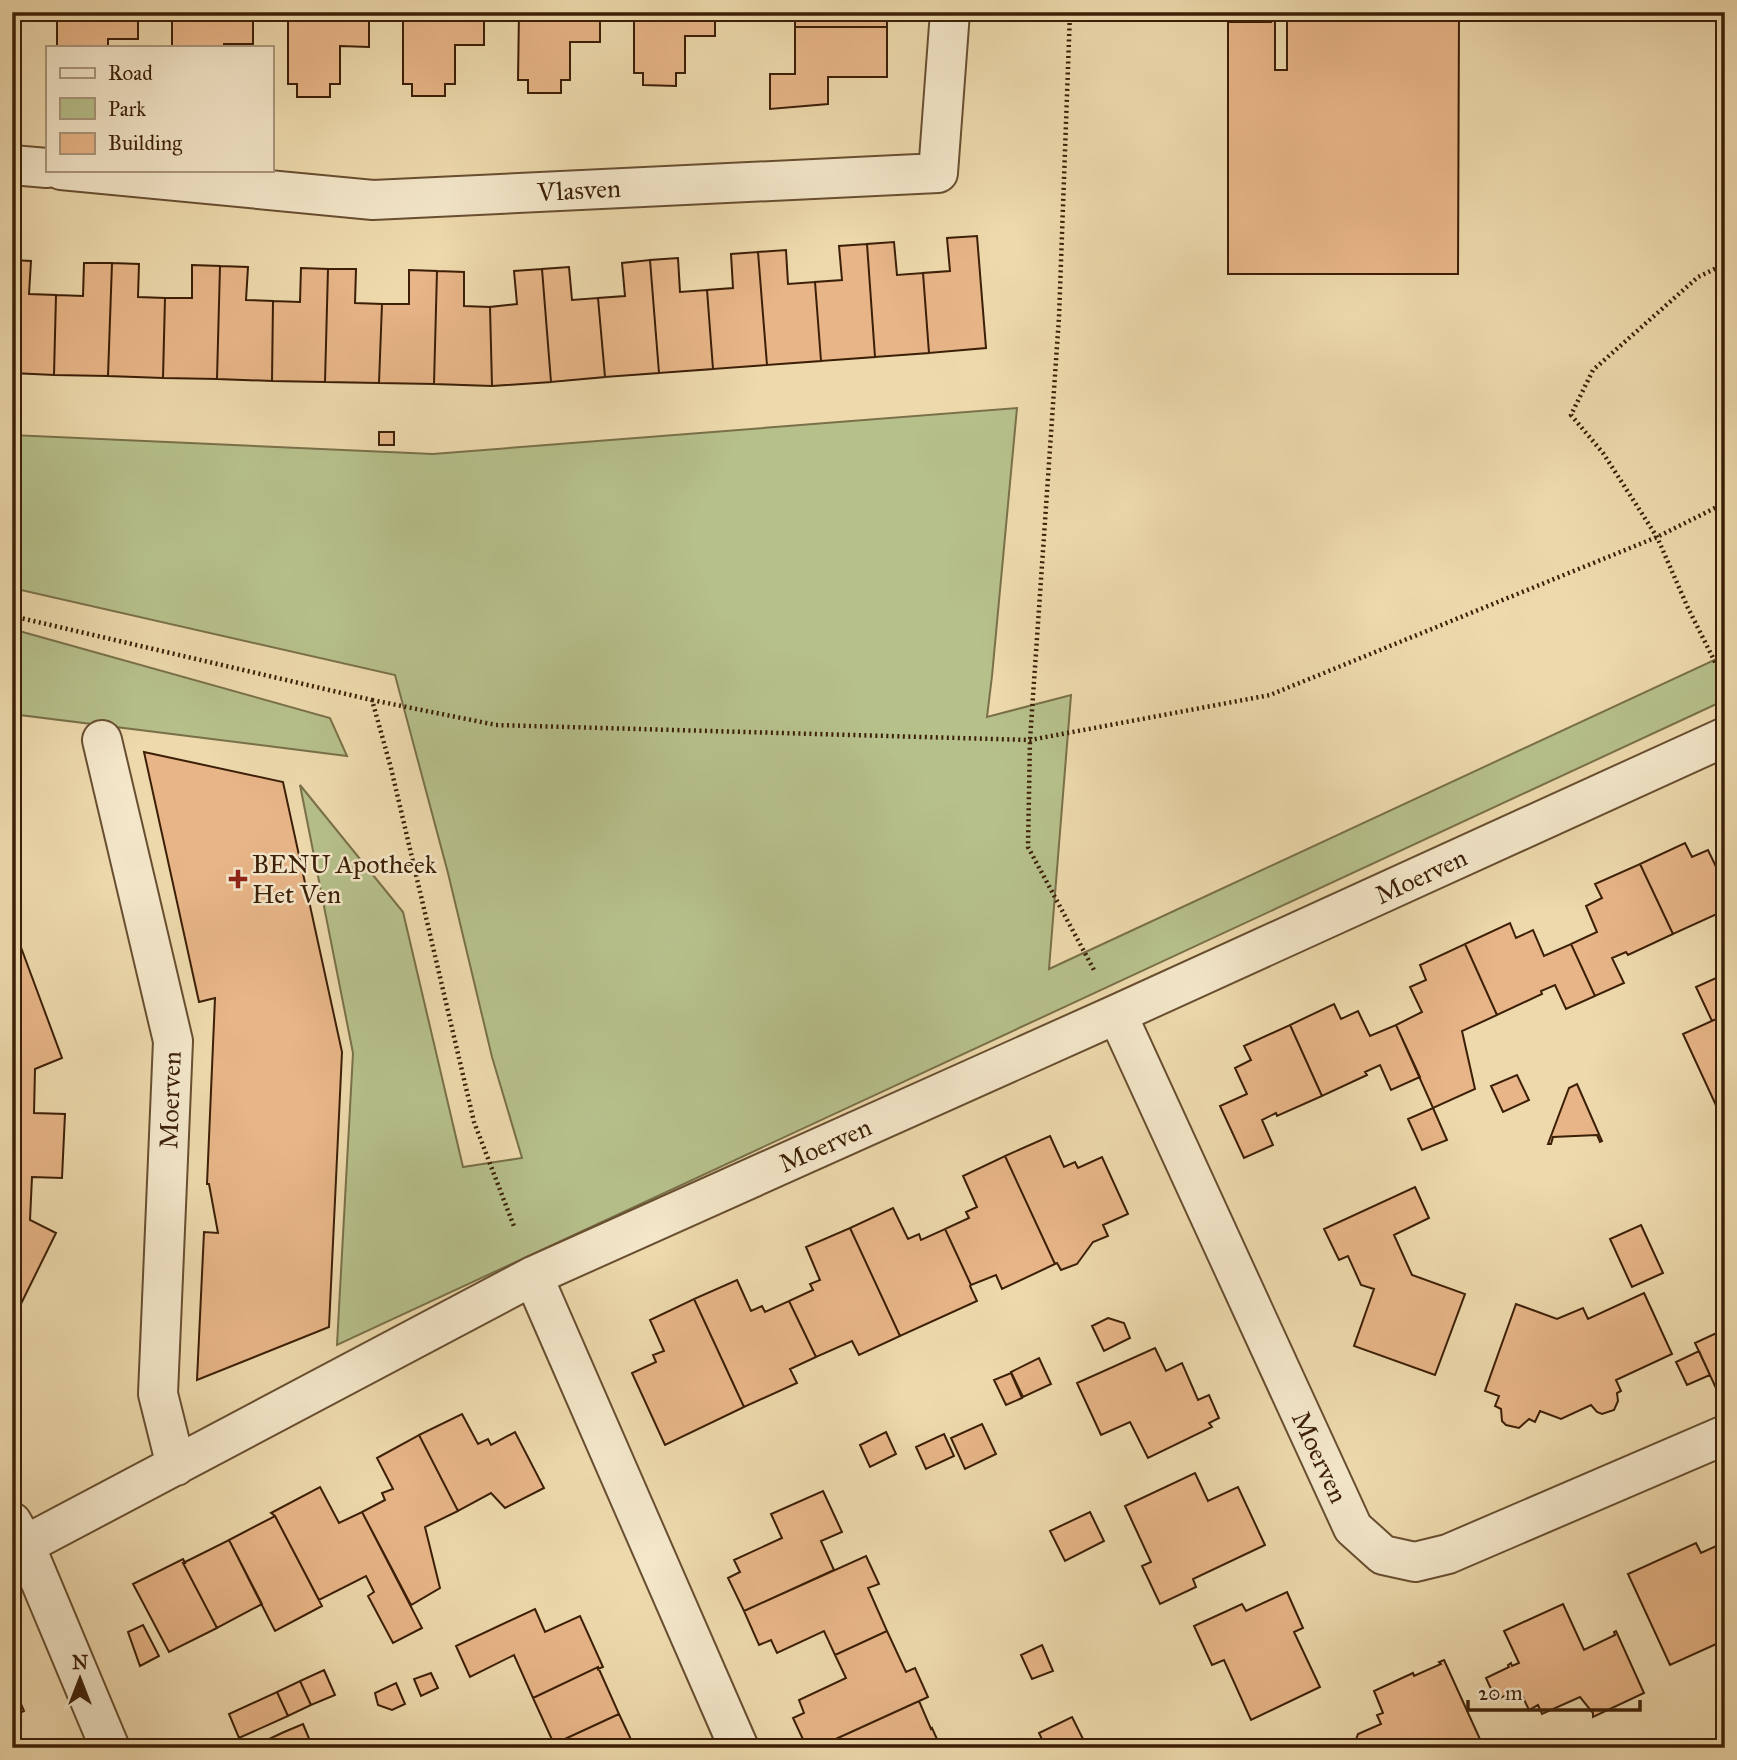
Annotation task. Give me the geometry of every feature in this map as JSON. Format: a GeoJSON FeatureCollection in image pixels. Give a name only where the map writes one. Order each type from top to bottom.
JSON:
{"type":"FeatureCollection","features":[{"type":"Feature","properties":{"kind":"street","name":"Vlasven"},"geometry":{"type":"LineString","coordinates":[[82,172],[373,200],[938,173],[950,12]]}},
{"type":"Feature","properties":{"kind":"street"},"geometry":{"type":"LineString","coordinates":[[12,165],[46,168]]}},
{"type":"Feature","properties":{"kind":"street","name":"Moerven"},"geometry":{"type":"LineString","coordinates":[[110,1748],[16,1539],[176,1466],[533,1276],[1725,737]]}},
{"type":"Feature","properties":{"kind":"street","name":"Moerven"},"geometry":{"type":"LineString","coordinates":[[102,740],[173,1041],[158,1394],[176,1466]]}},
{"type":"Feature","properties":{"kind":"street","name":"Moerven"},"geometry":{"type":"LineString","coordinates":[[1117,1014],[1353,1528],[1383,1555],[1415,1562],[1448,1554],[1725,1435]]}},
{"type":"Feature","properties":{"kind":"street"},"geometry":{"type":"LineString","coordinates":[[533,1276],[739,1748]]}},
{"type":"Feature","properties":{"kind":"path"},"geometry":{"type":"LineString","coordinates":[[1070,12],[1059,317],[1030,740],[1028,848],[1117,1014]]}},
{"type":"Feature","properties":{"kind":"path"},"geometry":{"type":"LineString","coordinates":[[1725,264],[1698,277],[1593,370],[1571,415],[1603,453],[1657,537],[1725,682]]}},
{"type":"Feature","properties":{"kind":"path"},"geometry":{"type":"LineString","coordinates":[[12,616],[372,700],[496,725],[1030,740],[1270,695],[1657,537],[1725,503]]}},
{"type":"Feature","properties":{"kind":"path"},"geometry":{"type":"LineString","coordinates":[[372,700],[394,782],[474,1122],[533,1276]]}},
{"type":"Feature","properties":{"kind":"green space"},"geometry":{"type":"Polygon","coordinates":[[[1017,408],[987,717],[1071,695],[1049,969],[1725,655],[1725,700],[337,1345],[353,1053],[300,785],[403,912],[463,1167],[522,1158],[492,1057],[448,873],[395,675],[12,588],[12,435],[433,454],[1017,408]]]}},
{"type":"Feature","properties":{"kind":"green space"},"geometry":{"type":"Polygon","coordinates":[[[12,629],[330,718],[347,756],[12,714],[12,629]]]}},
{"type":"Feature","properties":{"kind":"building"},"geometry":{"type":"Polygon","coordinates":[[[57,12],[138,12],[138,39],[108,39],[108,46],[57,46],[57,12]]]}},
{"type":"Feature","properties":{"kind":"building"},"geometry":{"type":"Polygon","coordinates":[[[172,12],[253,12],[253,44],[172,46],[172,12]]]}},
{"type":"Feature","properties":{"kind":"building"},"geometry":{"type":"Polygon","coordinates":[[[288,12],[369,12],[369,47],[340,46],[340,84],[330,84],[330,97],[297,97],[297,84],[288,84],[288,12]]]}},
{"type":"Feature","properties":{"kind":"building"},"geometry":{"type":"Polygon","coordinates":[[[403,12],[484,12],[484,45],[455,45],[455,84],[445,84],[445,96],[412,96],[412,84],[403,84],[403,12]]]}},
{"type":"Feature","properties":{"kind":"building"},"geometry":{"type":"Polygon","coordinates":[[[519,12],[600,12],[600,42],[570,42],[570,80],[561,80],[561,93],[528,93],[528,80],[518,80],[519,12]]]}},
{"type":"Feature","properties":{"kind":"building"},"geometry":{"type":"Polygon","coordinates":[[[634,12],[715,12],[715,36],[685,36],[685,73],[676,73],[676,86],[643,85],[643,73],[634,73],[634,12]]]}},
{"type":"Feature","properties":{"kind":"building"},"geometry":{"type":"Polygon","coordinates":[[[795,12],[887,12],[887,27],[795,27],[795,12]]]}},
{"type":"Feature","properties":{"kind":"building"},"geometry":{"type":"Polygon","coordinates":[[[1271,12],[1275,12],[1275,70],[1287,70],[1287,12],[1459,12],[1458,274],[1228,274],[1228,22],[1271,22],[1271,12]]]}},
{"type":"Feature","properties":{"kind":"building"},"geometry":{"type":"Polygon","coordinates":[[[795,27],[887,27],[887,77],[828,77],[828,104],[770,109],[770,74],[795,74],[795,27]]]}},
{"type":"Feature","properties":{"kind":"building"},"geometry":{"type":"Polygon","coordinates":[[[977,236],[986,348],[929,353],[923,273],[950,271],[947,238],[977,236]]]}},
{"type":"Feature","properties":{"kind":"building"},"geometry":{"type":"Polygon","coordinates":[[[894,242],[897,275],[923,273],[929,353],[875,357],[867,244],[894,242]]]}},
{"type":"Feature","properties":{"kind":"building"},"geometry":{"type":"Polygon","coordinates":[[[867,244],[875,357],[821,361],[815,282],[842,280],[839,246],[867,244]]]}},
{"type":"Feature","properties":{"kind":"building"},"geometry":{"type":"Polygon","coordinates":[[[786,250],[788,284],[815,282],[821,361],[767,365],[758,252],[786,250]]]}},
{"type":"Feature","properties":{"kind":"building"},"geometry":{"type":"Polygon","coordinates":[[[758,252],[767,365],[713,369],[707,290],[733,288],[731,254],[758,252]]]}},
{"type":"Feature","properties":{"kind":"building"},"geometry":{"type":"Polygon","coordinates":[[[678,258],[680,292],[707,290],[713,369],[659,373],[650,260],[678,258]]]}},
{"type":"Feature","properties":{"kind":"building"},"geometry":{"type":"Polygon","coordinates":[[[12,260],[31,261],[29,294],[56,295],[54,375],[12,373],[12,260]]]}},
{"type":"Feature","properties":{"kind":"building"},"geometry":{"type":"Polygon","coordinates":[[[650,260],[659,373],[605,377],[598,298],[625,296],[622,263],[650,260]]]}},
{"type":"Feature","properties":{"kind":"building"},"geometry":{"type":"Polygon","coordinates":[[[84,263],[112,263],[108,376],[54,375],[56,295],[83,296],[84,263]]]}},
{"type":"Feature","properties":{"kind":"building"},"geometry":{"type":"Polygon","coordinates":[[[112,263],[139,264],[138,297],[165,298],[163,378],[108,376],[112,263]]]}},
{"type":"Feature","properties":{"kind":"building"},"geometry":{"type":"Polygon","coordinates":[[[192,265],[220,266],[217,379],[163,378],[165,298],[192,298],[192,265]]]}},
{"type":"Feature","properties":{"kind":"building"},"geometry":{"type":"Polygon","coordinates":[[[220,266],[248,267],[246,300],[273,301],[272,381],[217,379],[220,266]]]}},
{"type":"Feature","properties":{"kind":"building"},"geometry":{"type":"Polygon","coordinates":[[[569,267],[572,300],[598,298],[605,377],[551,382],[542,269],[569,267]]]}},
{"type":"Feature","properties":{"kind":"building"},"geometry":{"type":"Polygon","coordinates":[[[301,268],[328,269],[325,382],[272,381],[273,301],[300,302],[301,268]]]}},
{"type":"Feature","properties":{"kind":"building"},"geometry":{"type":"Polygon","coordinates":[[[328,269],[356,269],[355,303],[382,304],[379,383],[325,382],[328,269]]]}},
{"type":"Feature","properties":{"kind":"building"},"geometry":{"type":"Polygon","coordinates":[[[542,269],[551,382],[492,386],[490,307],[517,304],[514,271],[542,269]]]}},
{"type":"Feature","properties":{"kind":"building"},"geometry":{"type":"Polygon","coordinates":[[[409,270],[437,271],[434,384],[379,383],[382,304],[409,304],[409,270]]]}},
{"type":"Feature","properties":{"kind":"building"},"geometry":{"type":"Polygon","coordinates":[[[437,271],[464,272],[464,306],[490,307],[492,386],[434,384],[437,271]]]}},
{"type":"Feature","properties":{"kind":"building"},"geometry":{"type":"Polygon","coordinates":[[[379,432],[394,432],[394,445],[379,445],[379,432]]]}},
{"type":"Feature","properties":{"kind":"building"},"geometry":{"type":"Polygon","coordinates":[[[144,752],[283,782],[342,1052],[329,1327],[197,1380],[204,1232],[218,1233],[207,1184],[215,998],[199,1002],[144,752]]]}},
{"type":"Feature","properties":{"kind":"building"},"geometry":{"type":"Polygon","coordinates":[[[1685,843],[1692,857],[1708,850],[1720,875],[1725,873],[1725,906],[1716,910],[1717,914],[1673,934],[1640,864],[1685,843]]]}},
{"type":"Feature","properties":{"kind":"building"},"geometry":{"type":"Polygon","coordinates":[[[1640,864],[1673,934],[1628,955],[1626,952],[1612,958],[1624,983],[1595,996],[1571,944],[1597,932],[1586,906],[1602,898],[1595,884],[1640,864]]]}},
{"type":"Feature","properties":{"kind":"building"},"geometry":{"type":"Polygon","coordinates":[[[1510,923],[1516,938],[1533,930],[1544,956],[1571,944],[1595,996],[1566,1009],[1555,985],[1497,1015],[1465,944],[1510,923]]]}},
{"type":"Feature","properties":{"kind":"building"},"geometry":{"type":"Polygon","coordinates":[[[19,942],[62,1058],[35,1069],[34,1113],[65,1114],[62,1178],[32,1177],[30,1220],[56,1233],[12,1322],[12,945],[19,942]]]}},
{"type":"Feature","properties":{"kind":"building"},"geometry":{"type":"Polygon","coordinates":[[[1465,944],[1497,1015],[1462,1031],[1475,1089],[1433,1108],[1396,1025],[1422,1012],[1410,987],[1426,980],[1420,965],[1465,944]]]}},
{"type":"Feature","properties":{"kind":"building"},"geometry":{"type":"Polygon","coordinates":[[[1725,974],[1725,1015],[1712,1021],[1696,987],[1725,974]]]}},
{"type":"Feature","properties":{"kind":"building"},"geometry":{"type":"Polygon","coordinates":[[[1334,1004],[1341,1019],[1358,1011],[1370,1036],[1396,1025],[1420,1077],[1391,1090],[1380,1065],[1365,1072],[1367,1075],[1322,1096],[1290,1025],[1334,1004]]]}},
{"type":"Feature","properties":{"kind":"building"},"geometry":{"type":"Polygon","coordinates":[[[1725,1015],[1725,1112],[1720,1114],[1683,1034],[1725,1015]]]}},
{"type":"Feature","properties":{"kind":"building"},"geometry":{"type":"Polygon","coordinates":[[[1290,1025],[1322,1096],[1262,1120],[1273,1145],[1244,1158],[1220,1106],[1247,1094],[1235,1068],[1251,1060],[1244,1046],[1290,1025]]]}},
{"type":"Feature","properties":{"kind":"building"},"geometry":{"type":"Polygon","coordinates":[[[1517,1075],[1529,1100],[1503,1112],[1491,1086],[1517,1075]]]}},
{"type":"Feature","properties":{"kind":"building"},"geometry":{"type":"Polygon","coordinates":[[[1577,1084],[1602,1141],[1600,1142],[1597,1135],[1553,1137],[1551,1144],[1548,1144],[1569,1088],[1577,1084]]]}},
{"type":"Feature","properties":{"kind":"building"},"geometry":{"type":"Polygon","coordinates":[[[1433,1108],[1447,1140],[1422,1150],[1408,1119],[1433,1108]]]}},
{"type":"Feature","properties":{"kind":"building"},"geometry":{"type":"Polygon","coordinates":[[[1050,1136],[1064,1167],[1075,1162],[1078,1168],[1102,1157],[1128,1214],[1103,1225],[1108,1236],[1093,1242],[1077,1264],[1061,1270],[1057,1263],[1055,1264],[1005,1156],[1050,1136]]]}},
{"type":"Feature","properties":{"kind":"building"},"geometry":{"type":"Polygon","coordinates":[[[1005,1156],[1055,1264],[1002,1289],[996,1275],[971,1285],[945,1229],[969,1218],[966,1212],[977,1207],[963,1176],[1005,1156]]]}},
{"type":"Feature","properties":{"kind":"building"},"geometry":{"type":"Polygon","coordinates":[[[1415,1187],[1429,1218],[1394,1235],[1412,1275],[1465,1294],[1435,1375],[1354,1346],[1374,1289],[1361,1285],[1348,1256],[1339,1260],[1324,1229],[1415,1187]]]}},
{"type":"Feature","properties":{"kind":"building"},"geometry":{"type":"Polygon","coordinates":[[[893,1208],[908,1239],[919,1234],[921,1240],[945,1229],[977,1301],[900,1336],[850,1228],[893,1208]]]}},
{"type":"Feature","properties":{"kind":"building"},"geometry":{"type":"Polygon","coordinates":[[[1641,1225],[1663,1273],[1632,1287],[1610,1239],[1641,1225]]]}},
{"type":"Feature","properties":{"kind":"building"},"geometry":{"type":"Polygon","coordinates":[[[850,1228],[900,1336],[859,1355],[852,1341],[816,1357],[789,1301],[813,1290],[810,1284],[820,1280],[806,1247],[850,1228]]]}},
{"type":"Feature","properties":{"kind":"building"},"geometry":{"type":"Polygon","coordinates":[[[737,1280],[751,1311],[762,1306],[765,1312],[789,1301],[816,1357],[790,1369],[797,1383],[744,1407],[694,1299],[737,1280]]]}},
{"type":"Feature","properties":{"kind":"building"},"geometry":{"type":"Polygon","coordinates":[[[1644,1293],[1672,1354],[1616,1380],[1621,1391],[1617,1393],[1618,1401],[1614,1410],[1602,1414],[1591,1405],[1561,1419],[1540,1411],[1535,1422],[1529,1419],[1519,1428],[1506,1425],[1502,1421],[1501,1409],[1495,1406],[1499,1396],[1485,1391],[1516,1304],[1557,1319],[1583,1308],[1588,1319],[1644,1293]]]}},
{"type":"Feature","properties":{"kind":"building"},"geometry":{"type":"Polygon","coordinates":[[[694,1299],[744,1407],[665,1445],[632,1373],[656,1362],[653,1355],[664,1351],[650,1320],[694,1299]]]}},
{"type":"Feature","properties":{"kind":"building"},"geometry":{"type":"Polygon","coordinates":[[[1108,1318],[1124,1323],[1130,1338],[1104,1351],[1092,1326],[1108,1318]]]}},
{"type":"Feature","properties":{"kind":"building"},"geometry":{"type":"Polygon","coordinates":[[[1723,1330],[1725,1397],[1721,1399],[1695,1343],[1723,1330]]]}},
{"type":"Feature","properties":{"kind":"building"},"geometry":{"type":"Polygon","coordinates":[[[1155,1348],[1166,1371],[1182,1363],[1198,1400],[1209,1395],[1219,1418],[1209,1423],[1212,1427],[1148,1458],[1130,1422],[1101,1435],[1077,1383],[1155,1348]]]}},
{"type":"Feature","properties":{"kind":"building"},"geometry":{"type":"Polygon","coordinates":[[[1699,1351],[1710,1375],[1687,1385],[1676,1362],[1699,1351]]]}},
{"type":"Feature","properties":{"kind":"building"},"geometry":{"type":"Polygon","coordinates":[[[1039,1358],[1051,1384],[1023,1397],[1011,1372],[1039,1358]]]}},
{"type":"Feature","properties":{"kind":"building"},"geometry":{"type":"Polygon","coordinates":[[[1011,1373],[1022,1398],[1006,1405],[994,1380],[1011,1373]]]}},
{"type":"Feature","properties":{"kind":"building"},"geometry":{"type":"Polygon","coordinates":[[[462,1414],[478,1444],[488,1439],[491,1445],[515,1432],[544,1488],[505,1508],[491,1493],[458,1511],[419,1435],[462,1414]]]}},
{"type":"Feature","properties":{"kind":"building"},"geometry":{"type":"Polygon","coordinates":[[[982,1424],[996,1454],[965,1469],[951,1438],[982,1424]]]}},
{"type":"Feature","properties":{"kind":"building"},"geometry":{"type":"Polygon","coordinates":[[[886,1432],[896,1454],[870,1467],[860,1445],[886,1432]]]}},
{"type":"Feature","properties":{"kind":"building"},"geometry":{"type":"Polygon","coordinates":[[[944,1434],[954,1456],[926,1469],[916,1447],[944,1434]]]}},
{"type":"Feature","properties":{"kind":"building"},"geometry":{"type":"Polygon","coordinates":[[[419,1435],[458,1511],[425,1527],[440,1588],[411,1605],[362,1512],[385,1500],[382,1493],[393,1489],[377,1458],[419,1435]]]}},
{"type":"Feature","properties":{"kind":"building"},"geometry":{"type":"Polygon","coordinates":[[[1195,1473],[1208,1501],[1238,1487],[1265,1545],[1193,1579],[1196,1587],[1160,1604],[1142,1566],[1151,1562],[1125,1506],[1195,1473]]]}},
{"type":"Feature","properties":{"kind":"building"},"geometry":{"type":"Polygon","coordinates":[[[320,1487],[339,1523],[362,1512],[422,1628],[393,1643],[368,1596],[374,1592],[366,1576],[319,1600],[271,1513],[320,1487]]]}},
{"type":"Feature","properties":{"kind":"building"},"geometry":{"type":"Polygon","coordinates":[[[823,1491],[842,1532],[821,1541],[834,1570],[744,1611],[728,1578],[740,1572],[734,1560],[782,1538],[771,1514],[823,1491]]]}},
{"type":"Feature","properties":{"kind":"building"},"geometry":{"type":"Polygon","coordinates":[[[1090,1512],[1104,1541],[1065,1561],[1050,1531],[1090,1512]]]}},
{"type":"Feature","properties":{"kind":"building"},"geometry":{"type":"Polygon","coordinates":[[[275,1516],[322,1606],[275,1631],[229,1540],[275,1516]]]}},
{"type":"Feature","properties":{"kind":"building"},"geometry":{"type":"Polygon","coordinates":[[[229,1540],[262,1604],[217,1628],[183,1563],[229,1540]]]}},
{"type":"Feature","properties":{"kind":"building"},"geometry":{"type":"Polygon","coordinates":[[[1725,1542],[1725,1640],[1670,1665],[1628,1574],[1696,1543],[1701,1553],[1725,1542]]]}},
{"type":"Feature","properties":{"kind":"building"},"geometry":{"type":"Polygon","coordinates":[[[866,1556],[879,1584],[868,1588],[887,1631],[835,1655],[824,1631],[777,1653],[771,1640],[759,1645],[744,1611],[866,1556]]]}},
{"type":"Feature","properties":{"kind":"building"},"geometry":{"type":"Polygon","coordinates":[[[183,1559],[217,1628],[169,1652],[133,1584],[183,1559]]]}},
{"type":"Feature","properties":{"kind":"building"},"geometry":{"type":"Polygon","coordinates":[[[1287,1592],[1303,1628],[1294,1632],[1320,1687],[1251,1720],[1224,1660],[1212,1665],[1194,1626],[1242,1604],[1246,1611],[1287,1592]]]}},
{"type":"Feature","properties":{"kind":"building"},"geometry":{"type":"Polygon","coordinates":[[[1563,1604],[1584,1650],[1615,1635],[1616,1631],[1644,1693],[1593,1717],[1593,1713],[1580,1697],[1542,1714],[1538,1705],[1529,1710],[1519,1689],[1496,1700],[1486,1678],[1509,1667],[1511,1663],[1512,1666],[1519,1663],[1504,1631],[1563,1604]]]}},
{"type":"Feature","properties":{"kind":"building"},"geometry":{"type":"Polygon","coordinates":[[[535,1609],[545,1632],[580,1616],[603,1667],[533,1698],[514,1655],[470,1677],[456,1646],[535,1609]]]}},
{"type":"Feature","properties":{"kind":"building"},"geometry":{"type":"Polygon","coordinates":[[[143,1625],[159,1656],[140,1666],[128,1632],[143,1625]]]}},
{"type":"Feature","properties":{"kind":"building"},"geometry":{"type":"Polygon","coordinates":[[[887,1631],[906,1672],[915,1668],[928,1697],[816,1748],[807,1748],[793,1718],[804,1713],[799,1700],[846,1678],[835,1655],[887,1631]]]}},
{"type":"Feature","properties":{"kind":"building"},"geometry":{"type":"Polygon","coordinates":[[[1042,1645],[1053,1671],[1032,1679],[1021,1655],[1042,1645]]]}},
{"type":"Feature","properties":{"kind":"building"},"geometry":{"type":"Polygon","coordinates":[[[1444,1660],[1484,1748],[1353,1748],[1358,1734],[1381,1724],[1377,1715],[1383,1713],[1374,1691],[1413,1673],[1414,1676],[1441,1664],[1439,1662],[1444,1660]]]}},
{"type":"Feature","properties":{"kind":"building"},"geometry":{"type":"Polygon","coordinates":[[[598,1667],[619,1714],[554,1744],[533,1698],[598,1667]]]}},
{"type":"Feature","properties":{"kind":"building"},"geometry":{"type":"Polygon","coordinates":[[[324,1670],[335,1695],[311,1705],[300,1681],[324,1670]]]}},
{"type":"Feature","properties":{"kind":"building"},"geometry":{"type":"Polygon","coordinates":[[[431,1673],[438,1688],[421,1696],[414,1679],[431,1673]]]}},
{"type":"Feature","properties":{"kind":"building"},"geometry":{"type":"Polygon","coordinates":[[[300,1681],[311,1705],[288,1716],[277,1692],[300,1681]]]}},
{"type":"Feature","properties":{"kind":"building"},"geometry":{"type":"Polygon","coordinates":[[[12,1683],[24,1711],[17,1714],[21,1722],[12,1725],[12,1683]]]}},
{"type":"Feature","properties":{"kind":"building"},"geometry":{"type":"Polygon","coordinates":[[[396,1683],[405,1704],[392,1710],[378,1705],[375,1693],[396,1683]]]}},
{"type":"Feature","properties":{"kind":"building"},"geometry":{"type":"Polygon","coordinates":[[[277,1692],[288,1716],[239,1738],[229,1714],[277,1692]]]}},
{"type":"Feature","properties":{"kind":"building"},"geometry":{"type":"Polygon","coordinates":[[[919,1701],[941,1748],[816,1748],[919,1701]]]}},
{"type":"Feature","properties":{"kind":"building"},"geometry":{"type":"Polygon","coordinates":[[[619,1714],[635,1748],[545,1748],[554,1744],[619,1714]]]}},
{"type":"Feature","properties":{"kind":"building"},"geometry":{"type":"Polygon","coordinates":[[[1072,1717],[1087,1747],[1046,1748],[1039,1733],[1072,1717]]]}},
{"type":"Feature","properties":{"kind":"building"},"geometry":{"type":"Polygon","coordinates":[[[303,1724],[313,1748],[250,1748],[284,1732],[303,1724]]]}},
{"type":"Feature","properties":{"kind":"place","name":"BENU Apotheek Het Ven"},"geometry":{"type":"Point","coordinates":[238,879]}}]}
